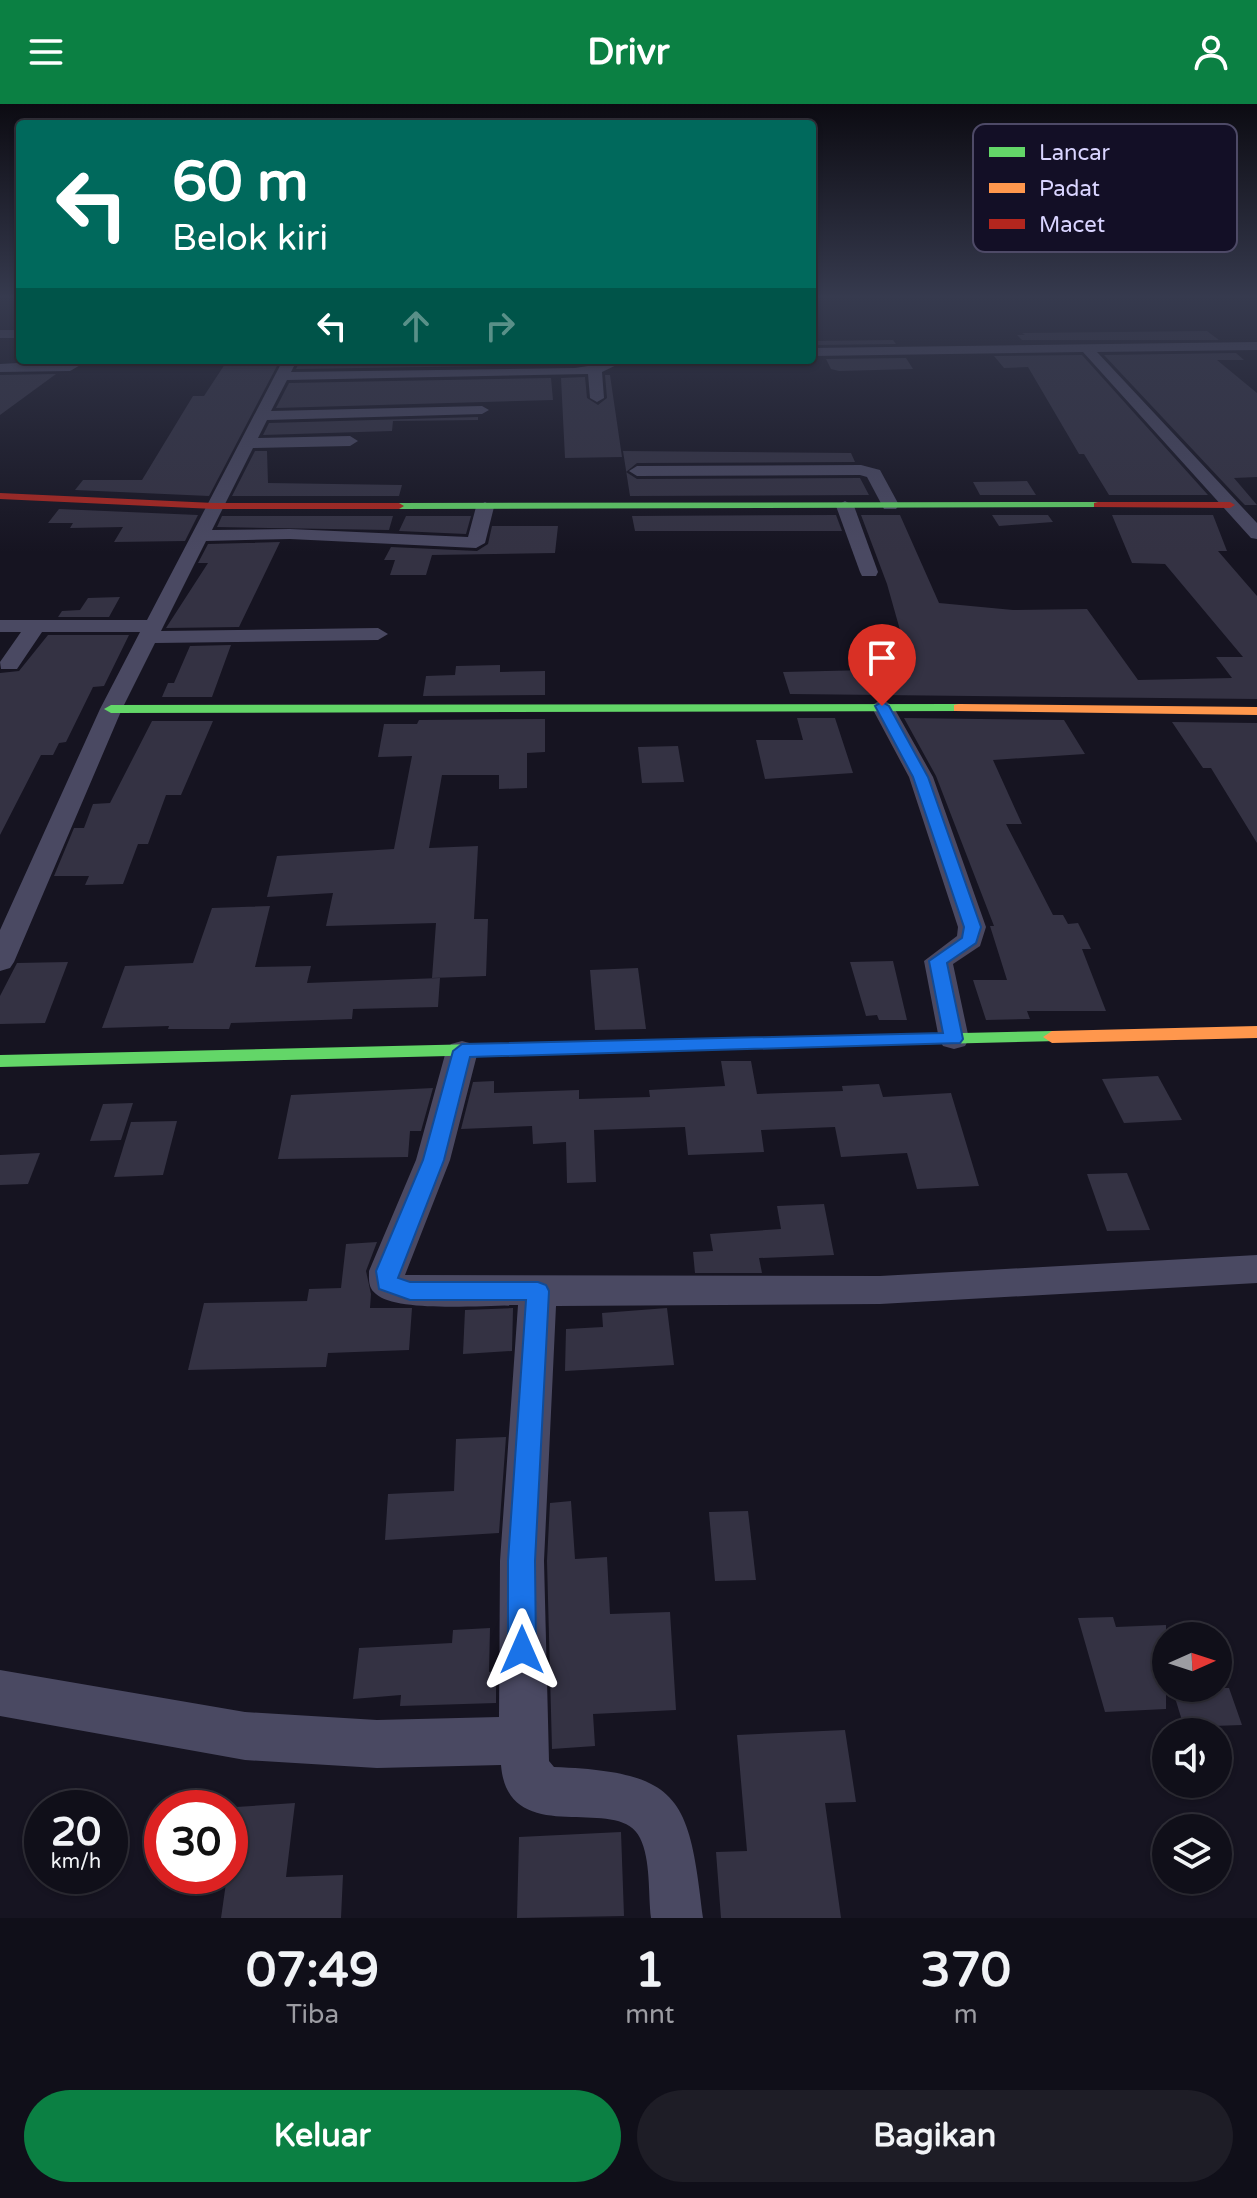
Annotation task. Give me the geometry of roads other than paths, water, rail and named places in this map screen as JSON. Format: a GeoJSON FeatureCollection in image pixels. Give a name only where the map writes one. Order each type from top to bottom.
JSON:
{"type":"FeatureCollection","features":[{"type":"Feature","properties":{"kind":"street"},"geometry":{"type":"LineString","coordinates":[[0,962],[111,709],[278,383]]}},
{"type":"Feature","properties":{"kind":"street"},"geometry":{"type":"LineString","coordinates":[[596,383],[597,398]]}},
{"type":"Feature","properties":{"kind":"street"},"geometry":{"type":"LineString","coordinates":[[1118,383],[1257,534]]}},
{"type":"Feature","properties":{"kind":"street"},"geometry":{"type":"LineString","coordinates":[[259,416],[482,410]]}},
{"type":"Feature","properties":{"kind":"street"},"geometry":{"type":"LineString","coordinates":[[248,443],[350,441]]}},
{"type":"Feature","properties":{"kind":"street"},"geometry":{"type":"LineString","coordinates":[[637,471],[861,470],[874,474],[890,505]]}},
{"type":"Feature","properties":{"kind":"street"},"geometry":{"type":"LineString","coordinates":[[0,496],[214,506],[1230,505]]}},
{"type":"Feature","properties":{"kind":"street"},"geometry":{"type":"LineString","coordinates":[[845,506],[869,572]]}},
{"type":"Feature","properties":{"kind":"street"},"geometry":{"type":"LineString","coordinates":[[199,536],[290,534],[476,543],[485,507]]}},
{"type":"Feature","properties":{"kind":"street"},"geometry":{"type":"LineString","coordinates":[[0,626],[150,632],[378,634]]}},
{"type":"Feature","properties":{"kind":"street"},"geometry":{"type":"LineString","coordinates":[[9,664],[36,626]]}},
{"type":"Feature","properties":{"kind":"street"},"geometry":{"type":"LineString","coordinates":[[111,709],[882,706],[1257,711]]}},
{"type":"Feature","properties":{"kind":"street"},"geometry":{"type":"LineString","coordinates":[[882,706],[921,777],[970,916],[970,940],[938,961],[954,1039]]}},
{"type":"Feature","properties":{"kind":"street"},"geometry":{"type":"LineString","coordinates":[[0,1061],[1257,1032]]}},
{"type":"Feature","properties":{"kind":"street"},"geometry":{"type":"LineString","coordinates":[[462,1051],[433,1160],[387,1271],[387,1283],[410,1291],[880,1290],[1257,1269]]}},
{"type":"Feature","properties":{"kind":"street"},"geometry":{"type":"LineString","coordinates":[[538,1291],[522,1561],[526,1772],[543,1791],[636,1800],[656,1815],[667,1842],[677,1918]]}},
{"type":"Feature","properties":{"kind":"street"},"geometry":{"type":"LineString","coordinates":[[0,1693],[245,1736],[377,1744],[523,1740]]}}]}
